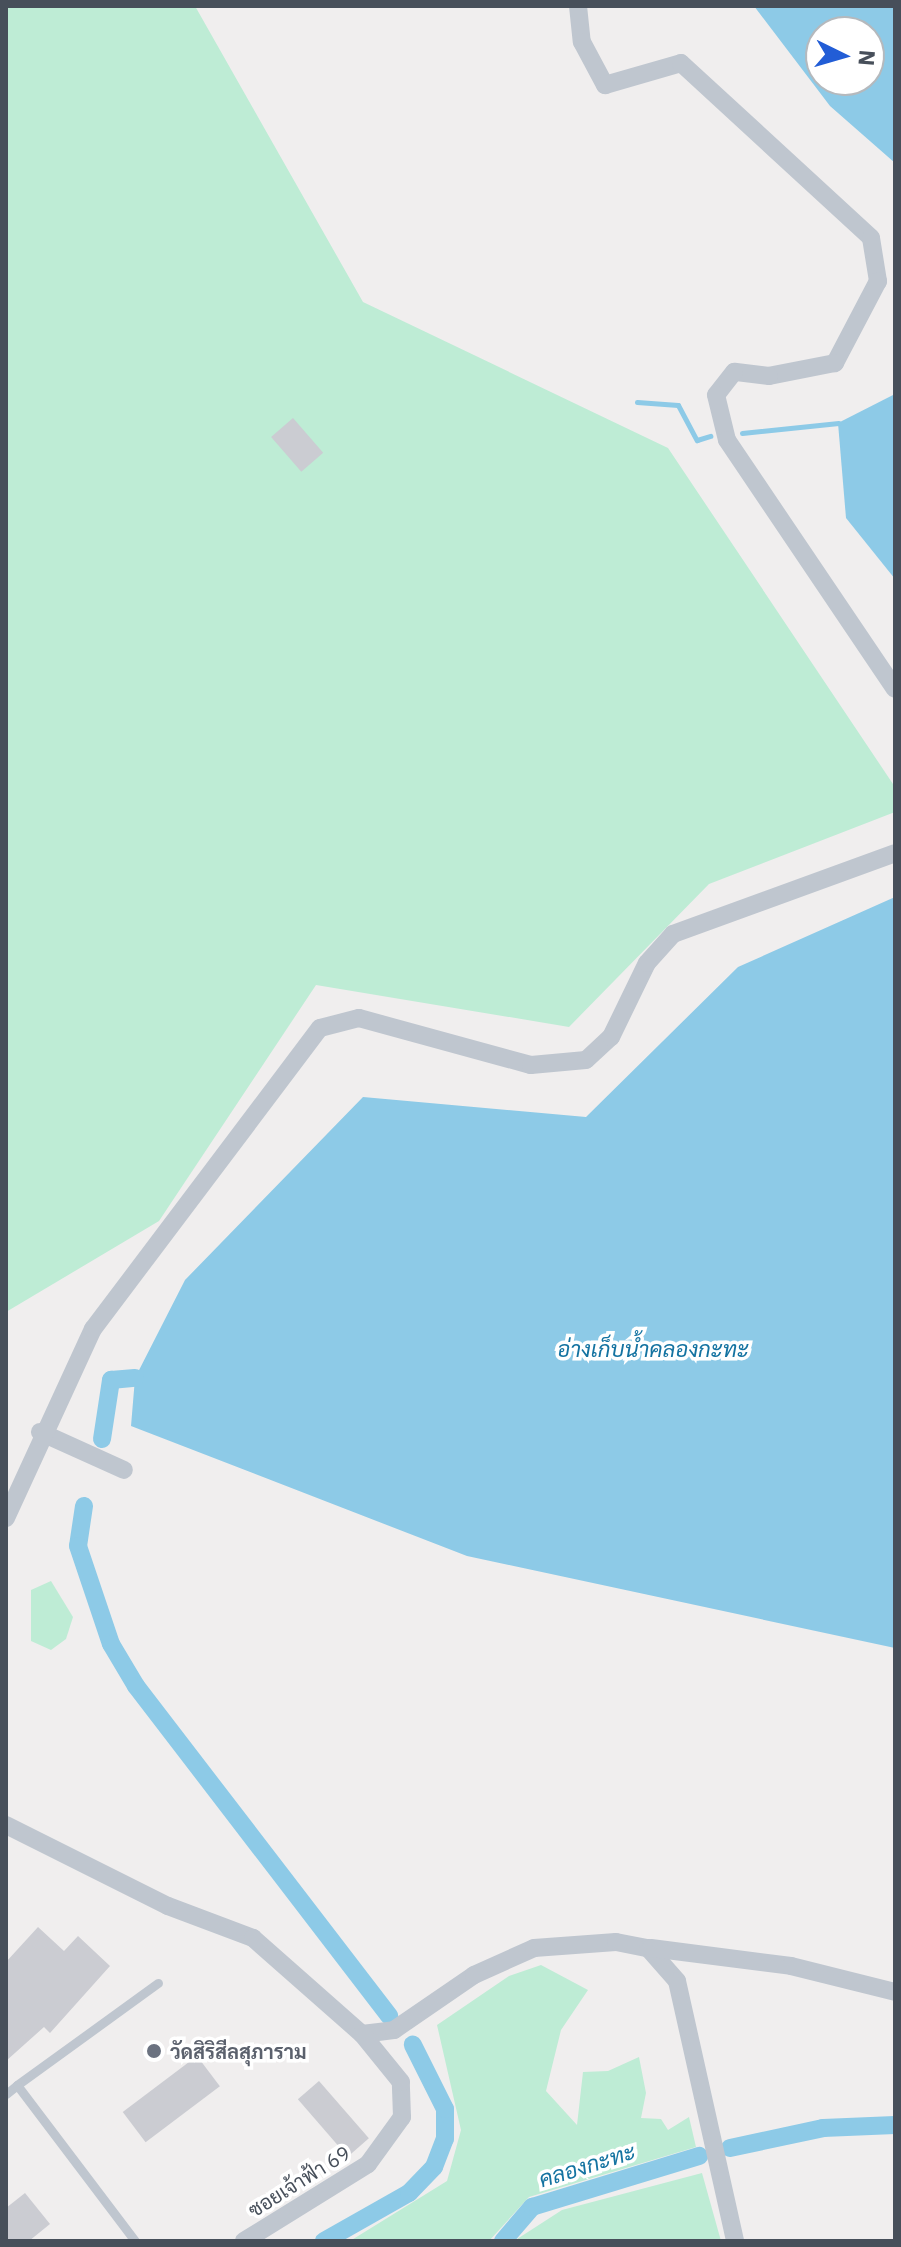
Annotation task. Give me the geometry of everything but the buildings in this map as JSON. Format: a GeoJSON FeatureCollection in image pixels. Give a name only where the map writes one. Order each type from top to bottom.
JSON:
{"type":"FeatureCollection","features":[{"type":"Feature","properties":{"kind":"street"},"geometry":{"type":"LineString","coordinates":[[578,6],[582,42],[605,85],[681,63],[871,238],[878,281],[835,363],[769,376],[734,372],[716,395],[727,440],[895,689]]}},
{"type":"Feature","properties":{"kind":"street"},"geometry":{"type":"LineString","coordinates":[[6,1518],[40,1432],[93,1329],[320,1028],[359,1018],[531,1065],[586,1060],[611,1037],[647,963],[673,934],[895,853]]}},
{"type":"Feature","properties":{"kind":"street"},"geometry":{"type":"LineString","coordinates":[[40,1432],[124,1470]]}},
{"type":"Feature","properties":{"kind":"street","name":"ซอยเจ้าฟ้า 69"},"geometry":{"type":"LineString","coordinates":[[6,1825],[168,1906],[253,1938],[362,2034],[401,2082],[402,2117],[368,2164],[244,2241]]}},
{"type":"Feature","properties":{"kind":"street"},"geometry":{"type":"LineString","coordinates":[[362,2034],[394,2030],[474,1975],[534,1948],[616,1942],[791,1966],[895,1992]]}},
{"type":"Feature","properties":{"kind":"street"},"geometry":{"type":"LineString","coordinates":[[648,1948],[677,1981],[735,2241]]}},
{"type":"Feature","properties":{"kind":"lane"},"geometry":{"type":"LineString","coordinates":[[6,2094],[158,1983]]}},
{"type":"Feature","properties":{"kind":"lane"},"geometry":{"type":"LineString","coordinates":[[17,2085],[135,2241]]}},
{"type":"Feature","properties":{"kind":"green space"},"geometry":{"type":"Polygon","coordinates":[[[6,6],[195,6],[363,302],[668,448],[895,787],[895,812],[709,884],[569,1027],[316,985],[159,1221],[6,1312],[6,6]]]}},
{"type":"Feature","properties":{"kind":"green space"},"geometry":{"type":"Polygon","coordinates":[[[51,1581],[73,1617],[66,1639],[51,1650],[31,1641],[31,1590],[51,1581]]]}},
{"type":"Feature","properties":{"kind":"green space"},"geometry":{"type":"Polygon","coordinates":[[[541,1965],[588,1990],[561,2030],[546,2091],[577,2125],[583,2072],[608,2071],[639,2057],[646,2093],[641,2118],[661,2119],[668,2130],[689,2117],[696,2147],[529,2197],[489,2241],[350,2241],[447,2181],[461,2130],[437,2025],[509,1976],[541,1965]]]}},
{"type":"Feature","properties":{"kind":"green space"},"geometry":{"type":"Polygon","coordinates":[[[702,2173],[721,2241],[514,2241],[562,2210],[702,2173]]]}},
{"type":"Feature","properties":{"kind":"water"},"geometry":{"type":"Polygon","coordinates":[[[754,6],[895,6],[895,163],[822,96],[885,96],[885,16],[805,16],[805,73],[754,6]]]}},
{"type":"Feature","properties":{"kind":"water"},"geometry":{"type":"Polygon","coordinates":[[[895,394],[895,579],[846,518],[838,423],[895,394]]]}},
{"type":"Feature","properties":{"kind":"water","name":"อ่างเก็บน้ำคลองกะทะ"},"geometry":{"type":"Polygon","coordinates":[[[895,897],[895,1648],[467,1556],[131,1426],[135,1378],[185,1280],[363,1097],[586,1117],[738,967],[895,897]]]}},
{"type":"Feature","properties":{"kind":"waterway"},"geometry":{"type":"LineString","coordinates":[[637,402],[678,405],[697,440],[710,436]]}},
{"type":"Feature","properties":{"kind":"waterway"},"geometry":{"type":"LineString","coordinates":[[742,433],[838,423]]}},
{"type":"Feature","properties":{"kind":"waterway"},"geometry":{"type":"LineString","coordinates":[[102,1439],[111,1380],[135,1378]]}},
{"type":"Feature","properties":{"kind":"waterway"},"geometry":{"type":"LineString","coordinates":[[84,1506],[78,1546],[111,1644],[136,1686],[389,2016]]}},
{"type":"Feature","properties":{"kind":"waterway","name":"คลองกะทะ"},"geometry":{"type":"LineString","coordinates":[[324,2241],[409,2193],[434,2167],[445,2139],[445,2109],[413,2045]]}},
{"type":"Feature","properties":{"kind":"waterway"},"geometry":{"type":"LineString","coordinates":[[730,2148],[823,2128],[895,2125]]}},
{"type":"Feature","properties":{"kind":"waterway","name":"คลองกะทะ"},"geometry":{"type":"LineString","coordinates":[[503,2241],[532,2207],[699,2156]]}},
{"type":"Feature","properties":{"kind":"place","name":"วัดสิริสีลสุภาราม"},"geometry":{"type":"Point","coordinates":[154,2051]}}]}
